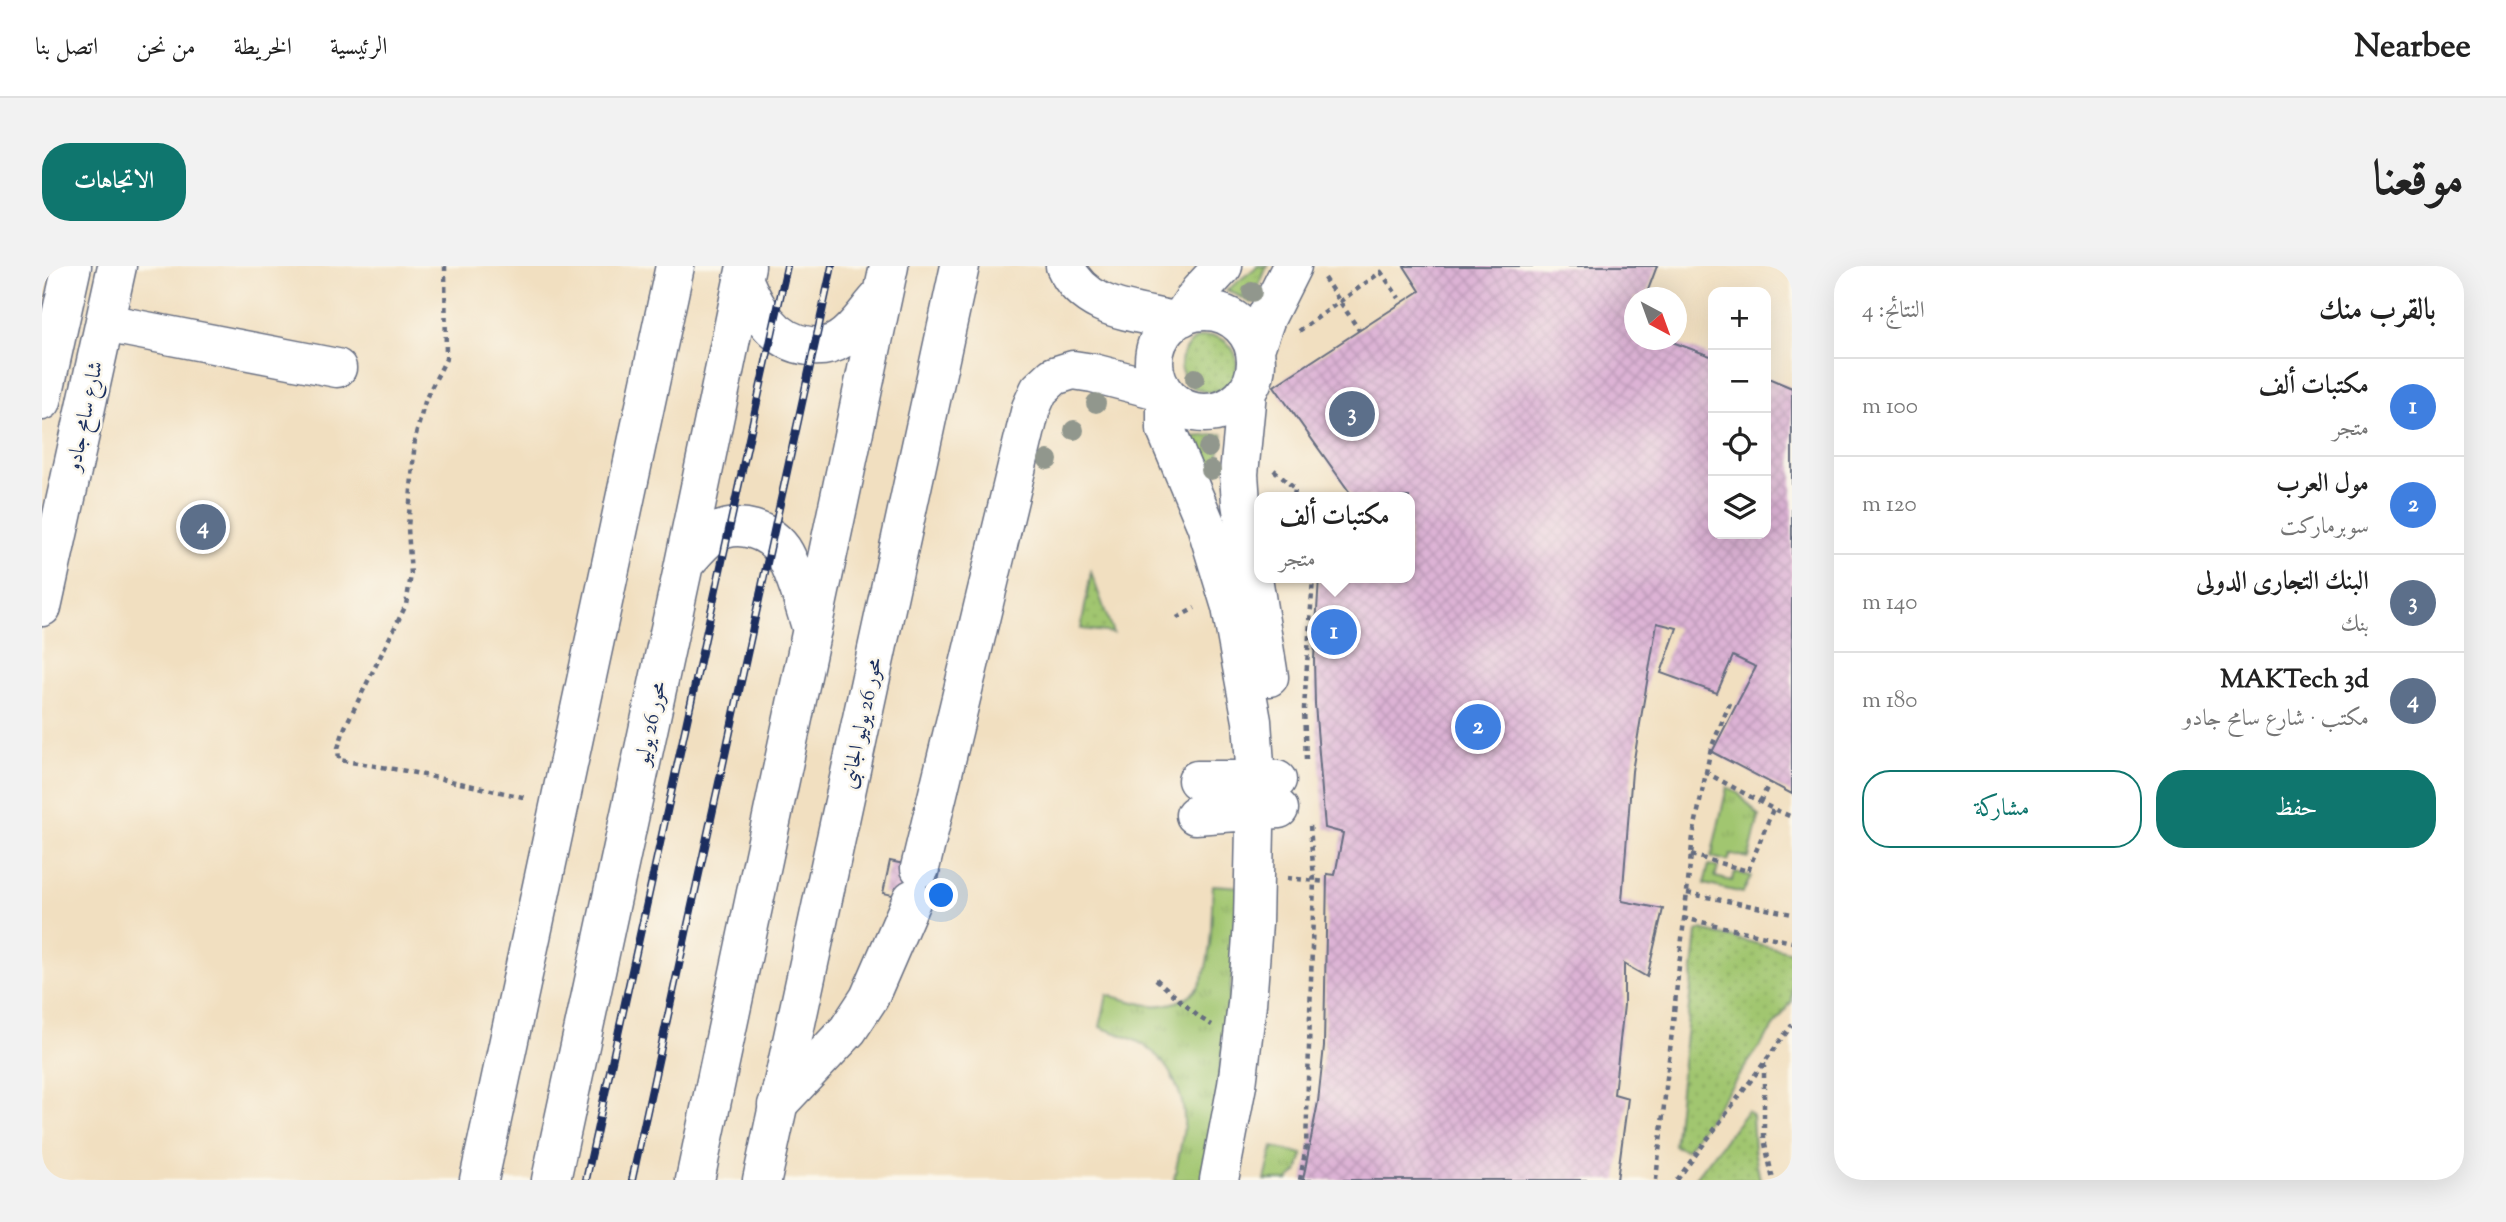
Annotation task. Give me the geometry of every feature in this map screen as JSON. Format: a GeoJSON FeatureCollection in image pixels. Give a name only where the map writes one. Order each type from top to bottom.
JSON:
{"type":"FeatureCollection","features":[{"type":"Feature","properties":{"kind":"main road","name":"شارع سامح جادو"},"geometry":{"type":"LineString","coordinates":[[42,401],[72,266]]}},
{"type":"Feature","properties":{"kind":"main road","name":"شارع سامح جادو"},"geometry":{"type":"LineString","coordinates":[[42,607],[117,266]]}},
{"type":"Feature","properties":{"kind":"main road"},"geometry":{"type":"LineString","coordinates":[[479,1180],[675,266]]}},
{"type":"Feature","properties":{"kind":"main road","name":"محور 26 يوليو الجانبى"},"geometry":{"type":"LineString","coordinates":[[762,1180],[960,266]]}},
{"type":"Feature","properties":{"kind":"main road"},"geometry":{"type":"LineString","coordinates":[[1065,266],[1078,288],[1097,302],[1178,319],[1203,311],[1220,313],[1236,321],[1248,334],[1255,349],[1256,364],[1247,392],[1239,474],[1241,503],[1268,670],[1281,793],[1269,987],[1261,1061],[1237,1180]]}},
{"type":"Feature","properties":{"kind":"main road"},"geometry":{"type":"LineString","coordinates":[[1219,1180],[1243,1041],[1253,923],[1281,793],[1252,721],[1231,607],[1206,525],[1166,430],[1164,394],[1155,377],[1153,362],[1156,346],[1163,332],[1178,319],[1223,266]]}},
{"type":"Feature","properties":{"kind":"main road"},"geometry":{"type":"LineString","coordinates":[[745,272],[763,317],[775,331],[792,343],[813,347],[821,347],[841,339],[886,279]]}},
{"type":"Feature","properties":{"kind":"main road","name":"محور 26 يوليو"},"geometry":{"type":"LineString","coordinates":[[551,1180],[745,272]]}},
{"type":"Feature","properties":{"kind":"main road"},"geometry":{"type":"LineString","coordinates":[[1255,349],[1266,318],[1308,272]]}},
{"type":"Feature","properties":{"kind":"main road"},"geometry":{"type":"LineString","coordinates":[[695,1180],[886,279]]}},
{"type":"Feature","properties":{"kind":"main road"},"geometry":{"type":"LineString","coordinates":[[105,324],[337,368]]}},
{"type":"Feature","properties":{"kind":"main road"},"geometry":{"type":"LineString","coordinates":[[777,1105],[848,1030],[869,998],[916,883],[1031,408],[1039,390],[1054,376],[1073,370],[1093,373],[1164,394],[1188,411],[1201,414],[1227,409],[1247,392]]}},
{"type":"Feature","properties":{"kind":"main road"},"geometry":{"type":"LineString","coordinates":[[684,564],[702,542],[718,531],[736,527],[755,529],[772,538],[784,553],[812,630]]}},
{"type":"Feature","properties":{"kind":"main road"},"geometry":{"type":"LineString","coordinates":[[1196,797],[1281,793]]}},
{"type":"Feature","properties":{"kind":"path"},"geometry":{"type":"LineString","coordinates":[[445,266],[446,359],[426,398],[415,438],[408,528],[411,575],[406,605],[345,727],[338,748],[339,760],[406,771],[559,805]]}},
{"type":"Feature","properties":{"kind":"path"},"geometry":{"type":"LineString","coordinates":[[1308,272],[1339,301],[1359,330]]}},
{"type":"Feature","properties":{"kind":"path"},"geometry":{"type":"LineString","coordinates":[[1291,338],[1381,272],[1399,298]]}},
{"type":"Feature","properties":{"kind":"path"},"geometry":{"type":"LineString","coordinates":[[1266,463],[1295,489],[1295,492]]}},
{"type":"Feature","properties":{"kind":"path"},"geometry":{"type":"LineString","coordinates":[[1300,1180],[1306,1147],[1314,880],[1281,793],[1304,708],[1314,583]]}},
{"type":"Feature","properties":{"kind":"path"},"geometry":{"type":"LineString","coordinates":[[1656,1180],[1690,855],[1704,772],[1730,703]]}},
{"type":"Feature","properties":{"kind":"path"},"geometry":{"type":"LineString","coordinates":[[1704,772],[1792,817]]}},
{"type":"Feature","properties":{"kind":"path"},"geometry":{"type":"LineString","coordinates":[[1760,802],[1770,782]]}},
{"type":"Feature","properties":{"kind":"path"},"geometry":{"type":"LineString","coordinates":[[1690,855],[1748,871],[1773,809]]}},
{"type":"Feature","properties":{"kind":"path"},"geometry":{"type":"LineString","coordinates":[[1276,876],[1327,882]]}},
{"type":"Feature","properties":{"kind":"path"},"geometry":{"type":"LineString","coordinates":[[1687,893],[1792,914]]}},
{"type":"Feature","properties":{"kind":"path"},"geometry":{"type":"LineString","coordinates":[[1683,918],[1792,942]]}},
{"type":"Feature","properties":{"kind":"path"},"geometry":{"type":"LineString","coordinates":[[1156,979],[1200,1018],[1243,1041]]}},
{"type":"Feature","properties":{"kind":"path"},"geometry":{"type":"LineString","coordinates":[[1677,1180],[1792,1025]]}},
{"type":"Feature","properties":{"kind":"path"},"geometry":{"type":"LineString","coordinates":[[1764,1063],[1764,1139],[1773,1180]]}},
{"type":"Feature","properties":{"kind":"green space"},"geometry":{"type":"Polygon","coordinates":[[[1258,266],[1267,266],[1252,303],[1227,290],[1258,266]]]}},
{"type":"Feature","properties":{"kind":"green space"},"geometry":{"type":"Polygon","coordinates":[[[1209,336],[1220,338],[1229,344],[1235,353],[1235,375],[1229,384],[1220,390],[1209,392],[1198,390],[1189,384],[1183,375],[1181,364],[1183,353],[1189,344],[1198,338],[1209,336]]]}},
{"type":"Feature","properties":{"kind":"green space"},"geometry":{"type":"Polygon","coordinates":[[[1223,434],[1212,492],[1192,437],[1223,434]]]}},
{"type":"Feature","properties":{"kind":"green space"},"geometry":{"type":"Polygon","coordinates":[[[1091,572],[1113,633],[1081,629],[1091,572]]]}},
{"type":"Feature","properties":{"kind":"green space"},"geometry":{"type":"Polygon","coordinates":[[[1727,787],[1739,794],[1759,816],[1749,858],[1731,854],[1728,861],[1711,857],[1727,787]]]}},
{"type":"Feature","properties":{"kind":"green space"},"geometry":{"type":"Polygon","coordinates":[[[1709,865],[1718,867],[1715,877],[1732,881],[1735,872],[1751,876],[1743,893],[1704,884],[1709,865]]]}},
{"type":"Feature","properties":{"kind":"green space"},"geometry":{"type":"Polygon","coordinates":[[[1213,885],[1243,887],[1206,1180],[1174,1180],[1184,1126],[1182,1104],[1175,1082],[1162,1061],[1145,1046],[1100,1027],[1107,995],[1144,1004],[1164,1005],[1186,998],[1197,988],[1208,960],[1213,885]]]}},
{"type":"Feature","properties":{"kind":"green space"},"geometry":{"type":"Polygon","coordinates":[[[1701,930],[1792,952],[1792,1001],[1686,1150],[1674,1146],[1697,932],[1701,930]]]}},
{"type":"Feature","properties":{"kind":"green space"},"geometry":{"type":"Polygon","coordinates":[[[1747,1111],[1752,1115],[1754,1149],[1760,1180],[1694,1180],[1747,1111]]]}},
{"type":"Feature","properties":{"kind":"green space"},"geometry":{"type":"Polygon","coordinates":[[[1273,1147],[1303,1154],[1298,1171],[1288,1180],[1265,1180],[1273,1147]]]}},
{"type":"Feature","properties":{"kind":"building"},"geometry":{"type":"Polygon","coordinates":[[[1404,266],[1657,266],[1649,287],[1624,287],[1624,350],[1687,350],[1687,347],[1708,355],[1708,539],[1771,539],[1771,379],[1792,388],[1792,794],[1712,752],[1756,667],[1733,656],[1717,693],[1661,673],[1677,628],[1657,623],[1632,771],[1622,901],[1663,909],[1647,977],[1624,964],[1624,1005],[1614,1094],[1628,1098],[1617,1180],[1303,1180],[1318,1102],[1324,1046],[1327,874],[1335,875],[1343,833],[1325,828],[1315,704],[1314,659],[1319,583],[1415,583],[1415,492],[1349,492],[1274,386],[1420,291],[1404,266]]]}},
{"type":"Feature","properties":{"kind":"building"},"geometry":{"type":"Polygon","coordinates":[[[890,861],[940,872],[933,904],[883,893],[890,861]]]}},
{"type":"Feature","properties":{"kind":"railway"},"geometry":{"type":"LineString","coordinates":[[586,1180],[787,266]]}},
{"type":"Feature","properties":{"kind":"railway"},"geometry":{"type":"LineString","coordinates":[[632,1180],[832,266]]}},
{"type":"Feature","properties":{"kind":"place","name":"البنك التجارى الدولى"},"geometry":{"type":"Point","coordinates":[1352,414]}},
{"type":"Feature","properties":{"kind":"place","name":"MAKTech 3d"},"geometry":{"type":"Point","coordinates":[203,527]}},
{"type":"Feature","properties":{"kind":"place","name":"مكتبات ألف"},"geometry":{"type":"Point","coordinates":[1334,632]}},
{"type":"Feature","properties":{"kind":"place","name":"مول العرب"},"geometry":{"type":"Point","coordinates":[1478,727]}}]}
